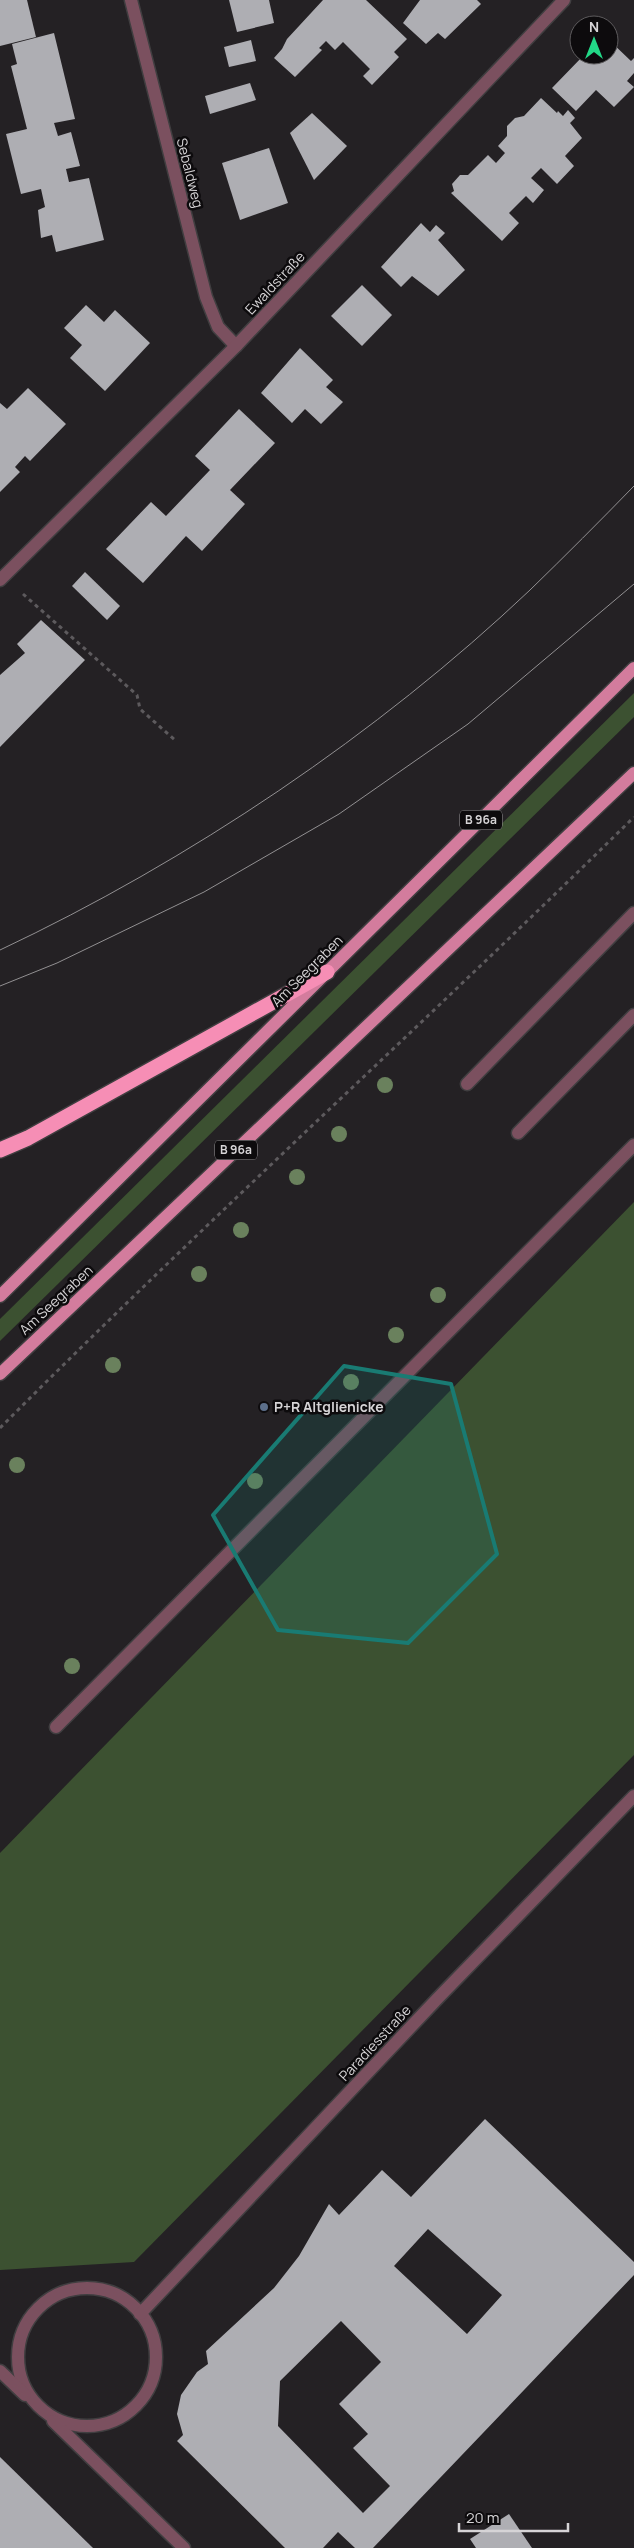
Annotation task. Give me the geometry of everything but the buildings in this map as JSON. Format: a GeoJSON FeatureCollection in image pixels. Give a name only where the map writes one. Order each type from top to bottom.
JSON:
{"type":"FeatureCollection","features":[{"type":"Feature","properties":{"kind":"highway"},"geometry":{"type":"LineString","coordinates":[[0,1150],[28,1138],[327,972]]}},
{"type":"Feature","properties":{"kind":"main road","name":"Am Seegraben"},"geometry":{"type":"LineString","coordinates":[[0,1296],[634,668]]}},
{"type":"Feature","properties":{"kind":"main road","name":"Am Seegraben"},"geometry":{"type":"LineString","coordinates":[[0,1374],[634,773]]}},
{"type":"Feature","properties":{"kind":"street","name":"Sebaldweg"},"geometry":{"type":"LineString","coordinates":[[131,0],[206,298],[218,327],[236,346]]}},
{"type":"Feature","properties":{"kind":"street","name":"Ewaldstraße"},"geometry":{"type":"LineString","coordinates":[[2,578],[236,346],[564,0]]}},
{"type":"Feature","properties":{"kind":"street"},"geometry":{"type":"LineString","coordinates":[[467,1084],[634,913]]}},
{"type":"Feature","properties":{"kind":"street"},"geometry":{"type":"LineString","coordinates":[[518,1133],[634,1015]]}},
{"type":"Feature","properties":{"kind":"street"},"geometry":{"type":"LineString","coordinates":[[56,1727],[634,1145]]}},
{"type":"Feature","properties":{"kind":"street","name":"Paradiesstraße"},"geometry":{"type":"LineString","coordinates":[[140,2314],[438,1998],[634,1796]]}},
{"type":"Feature","properties":{"kind":"street"},"geometry":{"type":"LineString","coordinates":[[79,2289],[102,2290],[123,2298],[140,2314],[150,2331],[154,2344],[154,2372],[147,2391],[134,2407],[118,2419],[98,2425],[78,2426],[58,2420],[41,2409],[26,2392],[18,2370],[18,2347],[25,2326],[38,2308],[57,2295],[79,2289]]}},
{"type":"Feature","properties":{"kind":"street"},"geometry":{"type":"LineString","coordinates":[[0,2371],[184,2548]]}},
{"type":"Feature","properties":{"kind":"path"},"geometry":{"type":"LineString","coordinates":[[2,578],[137,695],[140,709],[176,741]]}},
{"type":"Feature","properties":{"kind":"path"},"geometry":{"type":"LineString","coordinates":[[0,1428],[104,1323],[495,953],[634,817]]}},
{"type":"Feature","properties":{"kind":"highlighted area"},"geometry":{"type":"Polygon","coordinates":[[[344,1366],[451,1384],[497,1554],[408,1643],[278,1630],[213,1515],[344,1366]]]}},
{"type":"Feature","properties":{"kind":"green space"},"geometry":{"type":"Polygon","coordinates":[[[634,693],[634,717],[0,1341],[0,1319],[634,693]]]}},
{"type":"Feature","properties":{"kind":"green space"},"geometry":{"type":"Polygon","coordinates":[[[634,1202],[634,1755],[134,2262],[0,2270],[0,1853],[634,1202]]]}},
{"type":"Feature","properties":{"kind":"tram line"},"geometry":{"type":"LineString","coordinates":[[0,950],[71,915],[211,835],[279,791],[345,744],[410,694],[471,643],[530,590],[634,486]]}},
{"type":"Feature","properties":{"kind":"tram line"},"geometry":{"type":"LineString","coordinates":[[0,986],[57,963],[204,892],[339,814],[468,724],[634,584]]}},
{"type":"Feature","properties":{"kind":"place","name":"P+R Altglienicke"},"geometry":{"type":"Point","coordinates":[264,1407]}}]}
